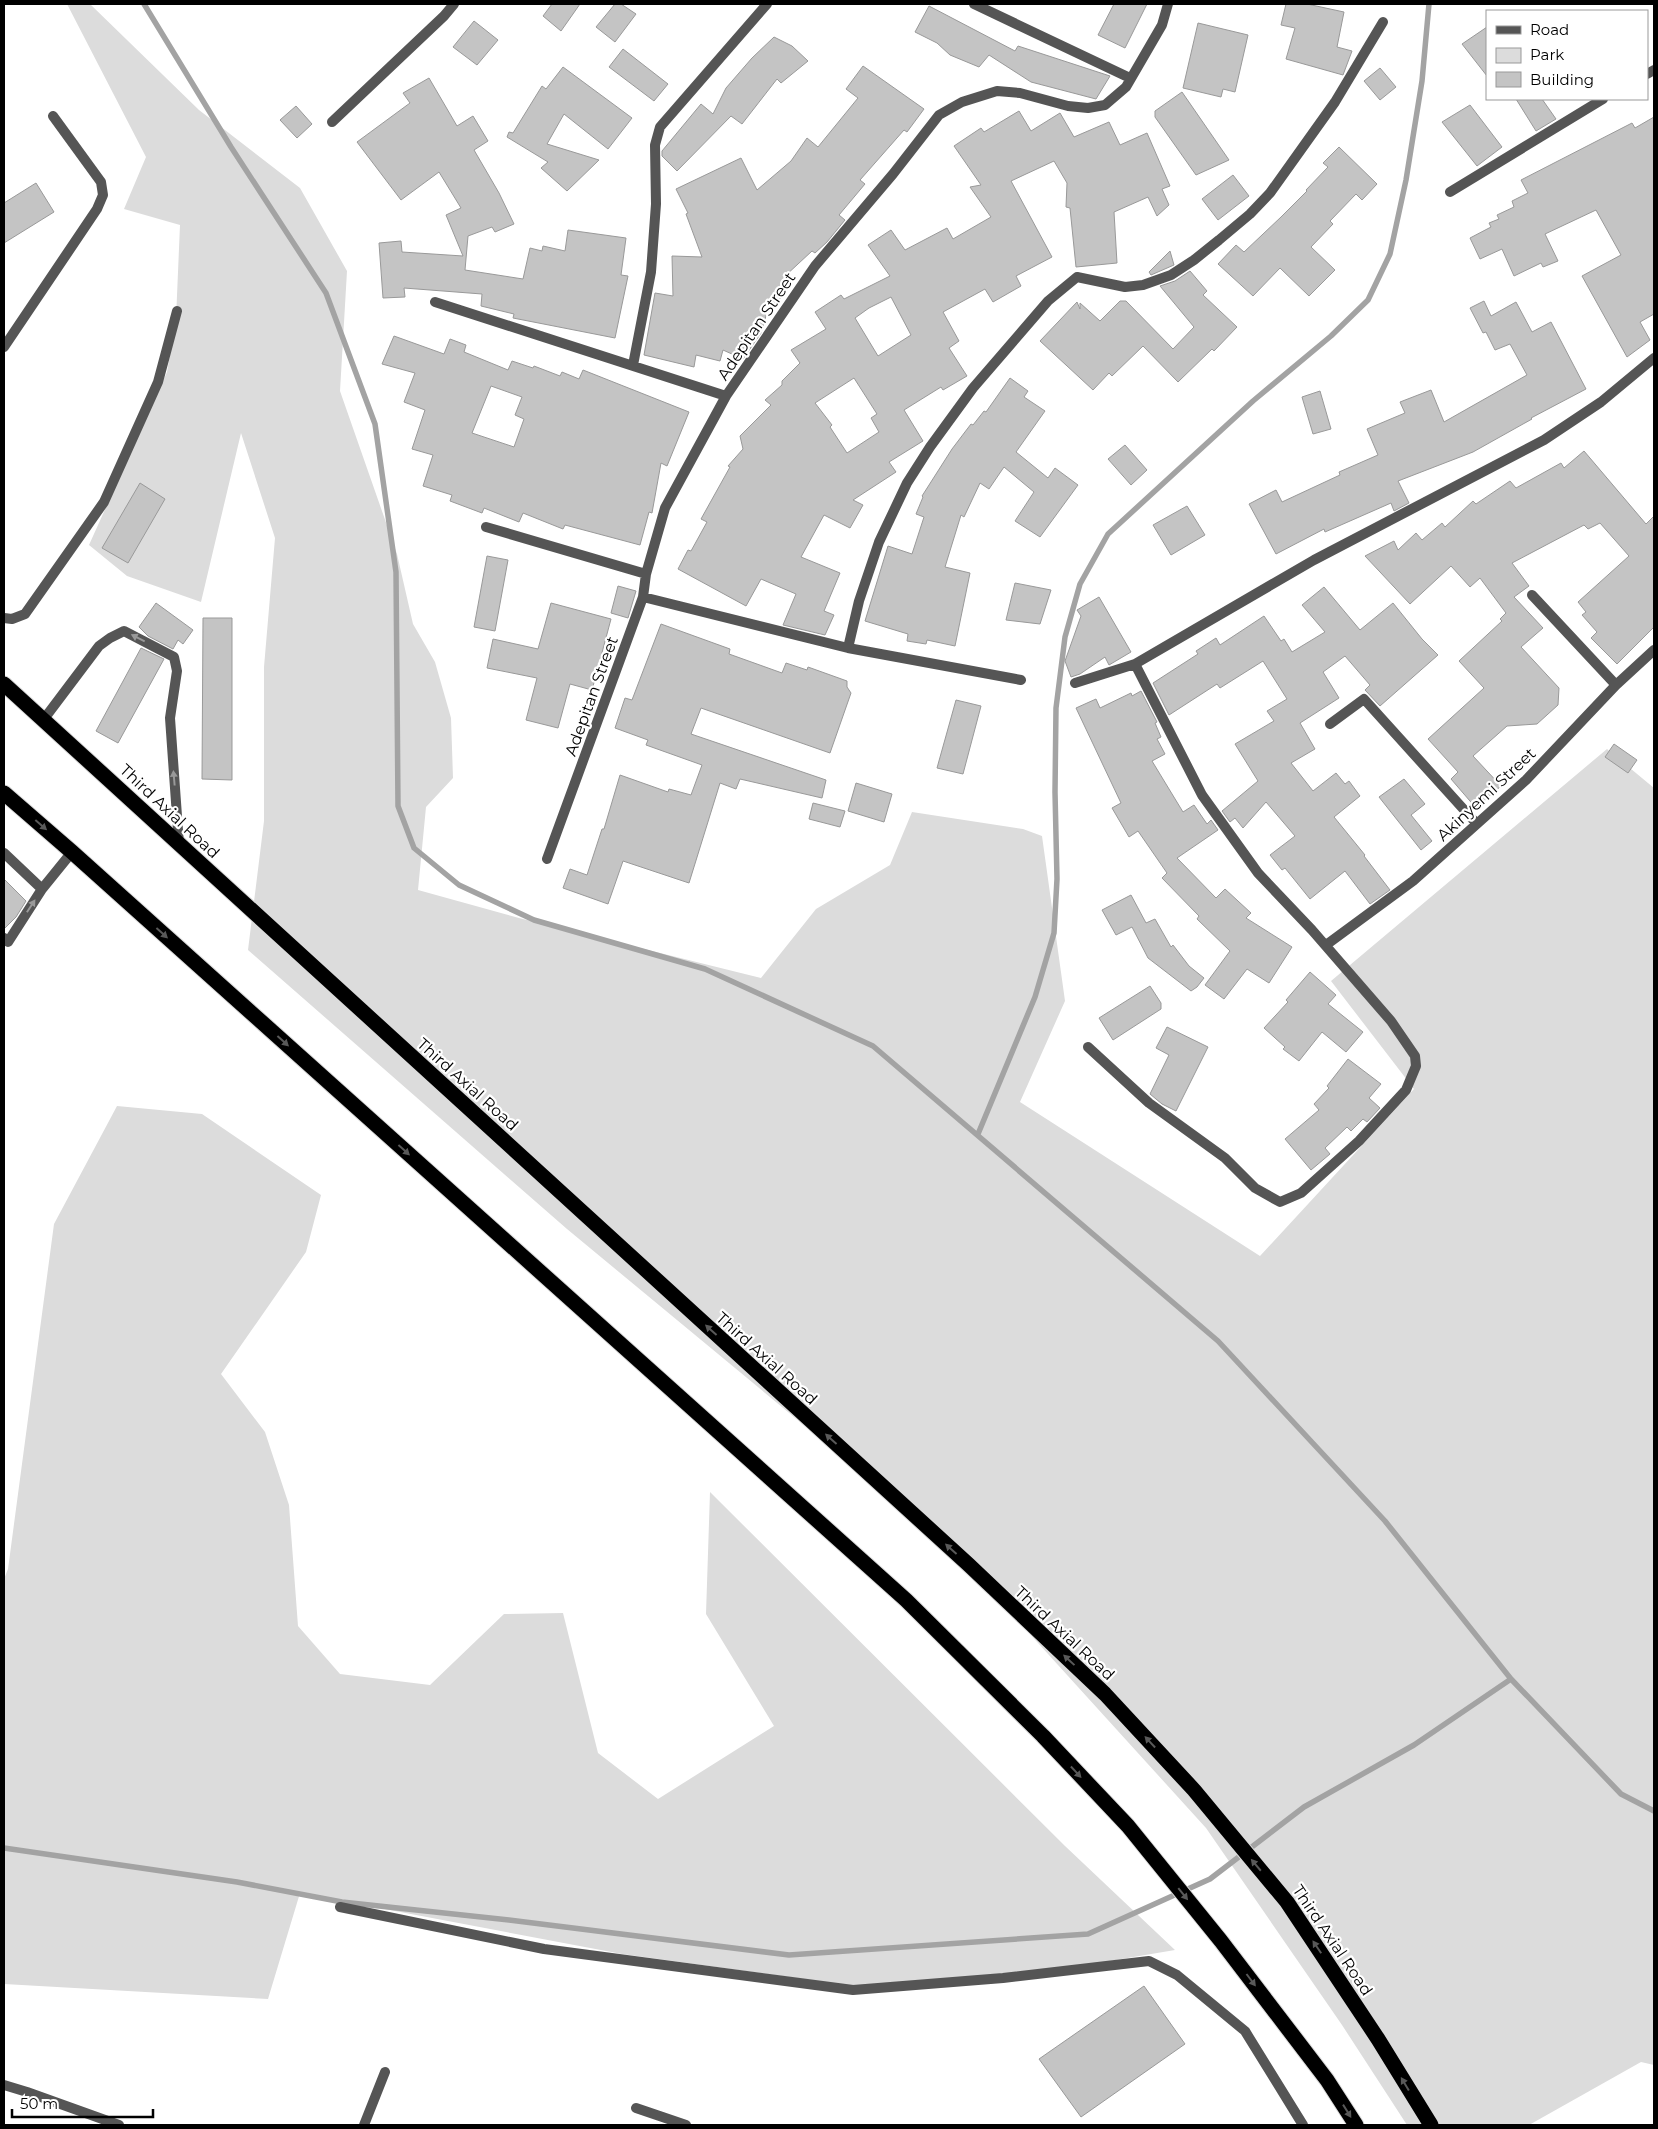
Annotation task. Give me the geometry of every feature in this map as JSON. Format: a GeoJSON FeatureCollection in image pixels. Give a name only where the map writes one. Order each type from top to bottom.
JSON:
{"type":"FeatureCollection","features":[{"type":"Feature","properties":{"kind":"highway","name":"Third Axial Road"},"geometry":{"type":"LineString","coordinates":[[4,684],[969,1565],[1105,1694],[1194,1790],[1287,1902],[1378,2039],[1431,2125]]}},
{"type":"Feature","properties":{"kind":"highway"},"geometry":{"type":"LineString","coordinates":[[4,793],[906,1600],[1043,1736],[1128,1826],[1221,1941],[1328,2080],[1356,2125]]}},
{"type":"Feature","properties":{"kind":"street"},"geometry":{"type":"LineString","coordinates":[[332,122],[444,16],[454,4]]}},
{"type":"Feature","properties":{"kind":"street"},"geometry":{"type":"LineString","coordinates":[[633,365],[651,272],[656,204],[655,145],[660,127],[767,4]]}},
{"type":"Feature","properties":{"kind":"street"},"geometry":{"type":"LineString","coordinates":[[974,4],[1130,78]]}},
{"type":"Feature","properties":{"kind":"street","name":"Adepitan Street"},"geometry":{"type":"LineString","coordinates":[[548,859],[643,597],[646,574],[666,508],[726,396],[815,266],[894,174],[939,115],[962,102],[997,91],[1020,94],[1068,106],[1088,108],[1105,105],[1126,87],[1162,25],[1168,4]]}},
{"type":"Feature","properties":{"kind":"street"},"geometry":{"type":"LineString","coordinates":[[848,648],[859,602],[879,542],[907,483],[972,388],[1048,301],[1077,277],[1125,287],[1143,285],[1166,278],[1194,260],[1250,214],[1270,193],[1335,102],[1383,22]]}},
{"type":"Feature","properties":{"kind":"street"},"geometry":{"type":"LineString","coordinates":[[1450,192],[1601,100]]}},
{"type":"Feature","properties":{"kind":"street"},"geometry":{"type":"LineString","coordinates":[[4,347],[98,209],[103,195],[101,182],[53,116]]}},
{"type":"Feature","properties":{"kind":"street"},"geometry":{"type":"LineString","coordinates":[[434,302],[726,396]]}},
{"type":"Feature","properties":{"kind":"street"},"geometry":{"type":"LineString","coordinates":[[4,618],[12,619],[25,614],[104,502],[158,382],[176,311]]}},
{"type":"Feature","properties":{"kind":"street"},"geometry":{"type":"LineString","coordinates":[[1075,683],[1135,664],[1314,560],[1544,440],[1601,402],[1654,358]]}},
{"type":"Feature","properties":{"kind":"street"},"geometry":{"type":"LineString","coordinates":[[486,527],[646,574]]}},
{"type":"Feature","properties":{"kind":"street"},"geometry":{"type":"LineString","coordinates":[[1532,595],[1616,685]]}},
{"type":"Feature","properties":{"kind":"street"},"geometry":{"type":"LineString","coordinates":[[643,597],[848,648],[1021,680]]}},
{"type":"Feature","properties":{"kind":"street"},"geometry":{"type":"LineString","coordinates":[[44,719],[99,646],[124,631],[174,657],[177,671],[170,718],[170,732],[179,844]]}},
{"type":"Feature","properties":{"kind":"street","name":"Akinyemi Street"},"geometry":{"type":"LineString","coordinates":[[1326,945],[1413,881],[1526,780],[1616,685],[1654,650]]}},
{"type":"Feature","properties":{"kind":"street"},"geometry":{"type":"LineString","coordinates":[[1088,1047],[1150,1103],[1225,1158],[1255,1188],[1280,1202],[1301,1193],[1359,1141],[1406,1090],[1416,1066],[1415,1056],[1392,1020],[1326,945],[1258,873],[1202,795],[1135,664]]}},
{"type":"Feature","properties":{"kind":"street"},"geometry":{"type":"LineString","coordinates":[[1330,724],[1364,699],[1476,823]]}},
{"type":"Feature","properties":{"kind":"street"},"geometry":{"type":"LineString","coordinates":[[4,938],[8,942],[42,888],[72,852]]}},
{"type":"Feature","properties":{"kind":"street"},"geometry":{"type":"LineString","coordinates":[[4,853],[42,888]]}},
{"type":"Feature","properties":{"kind":"street"},"geometry":{"type":"LineString","coordinates":[[340,1907],[544,1949],[853,1990],[1002,1978],[1149,1961],[1177,1975],[1245,2031],[1303,2125]]}},
{"type":"Feature","properties":{"kind":"street"},"geometry":{"type":"LineString","coordinates":[[364,2125],[385,2072]]}},
{"type":"Feature","properties":{"kind":"street"},"geometry":{"type":"LineString","coordinates":[[4,2085],[119,2125]]}},
{"type":"Feature","properties":{"kind":"street"},"geometry":{"type":"LineString","coordinates":[[636,2108],[686,2125]]}},
{"type":"Feature","properties":{"kind":"green space"},"geometry":{"type":"Polygon","coordinates":[[[67,4],[90,4],[199,110],[300,188],[347,271],[340,391],[397,554],[413,624],[435,662],[451,718],[453,778],[426,807],[418,890],[519,918],[761,978],[816,909],[890,865],[912,812],[1023,829],[1042,836],[1065,1001],[1020,1102],[1260,1256],[1414,1089],[1331,981],[1607,749],[1654,788],[1654,2065],[1641,2062],[1529,2125],[1407,2125],[1342,2025],[1206,1828],[950,1546],[567,1229],[248,950],[264,821],[264,667],[275,538],[241,433],[201,602],[127,576],[89,545],[167,372],[176,319],[180,225],[124,209],[146,157],[67,4]]]}},
{"type":"Feature","properties":{"kind":"green space"},"geometry":{"type":"Polygon","coordinates":[[[117,1106],[202,1114],[321,1195],[306,1252],[221,1374],[265,1432],[289,1505],[298,1626],[340,1674],[430,1685],[504,1614],[563,1613],[598,1753],[658,1799],[774,1726],[706,1614],[710,1492],[1065,1846],[1175,1950],[1074,1967],[861,1987],[622,1954],[300,1893],[268,1999],[4,1984],[4,1579],[8,1569],[54,1224],[117,1106]]]}},
{"type":"Feature","properties":{"kind":"building"},"geometry":{"type":"Polygon","coordinates":[[[552,4],[580,4],[561,31],[543,16],[552,4]]]}},
{"type":"Feature","properties":{"kind":"building"},"geometry":{"type":"Polygon","coordinates":[[[615,4],[621,4],[636,14],[615,42],[596,27],[615,4]]]}},
{"type":"Feature","properties":{"kind":"building"},"geometry":{"type":"Polygon","coordinates":[[[1114,4],[1147,4],[1125,48],[1098,35],[1114,4]]]}},
{"type":"Feature","properties":{"kind":"building"},"geometry":{"type":"Polygon","coordinates":[[[1286,4],[1307,4],[1344,12],[1337,47],[1352,51],[1343,75],[1286,59],[1295,28],[1281,25],[1286,4]]]}},
{"type":"Feature","properties":{"kind":"building"},"geometry":{"type":"Polygon","coordinates":[[[929,6],[1015,51],[1018,46],[1110,76],[1096,99],[1031,82],[989,55],[979,67],[950,55],[937,43],[915,32],[929,6]]]}},
{"type":"Feature","properties":{"kind":"building"},"geometry":{"type":"Polygon","coordinates":[[[474,21],[498,40],[477,65],[453,47],[474,21]]]}},
{"type":"Feature","properties":{"kind":"building"},"geometry":{"type":"Polygon","coordinates":[[[1198,23],[1248,35],[1235,92],[1223,89],[1221,97],[1183,88],[1198,23]]]}},
{"type":"Feature","properties":{"kind":"building"},"geometry":{"type":"Polygon","coordinates":[[[1486,28],[1486,75],[1462,44],[1486,28]]]}},
{"type":"Feature","properties":{"kind":"building"},"geometry":{"type":"Polygon","coordinates":[[[774,37],[792,46],[808,61],[781,83],[777,79],[742,124],[731,116],[677,171],[662,156],[662,151],[701,104],[713,114],[726,88],[752,58],[774,37]]]}},
{"type":"Feature","properties":{"kind":"building"},"geometry":{"type":"Polygon","coordinates":[[[623,49],[668,84],[654,101],[609,67],[623,49]]]}},
{"type":"Feature","properties":{"kind":"building"},"geometry":{"type":"Polygon","coordinates":[[[863,66],[924,109],[907,132],[904,130],[860,180],[865,184],[839,215],[845,220],[827,242],[815,253],[812,251],[784,277],[791,281],[776,305],[770,302],[761,333],[743,359],[723,350],[720,361],[696,355],[694,367],[644,355],[655,293],[673,296],[672,256],[702,257],[686,214],[688,213],[676,189],[741,158],[757,190],[791,161],[807,138],[818,147],[858,98],[846,89],[863,66]]]}},
{"type":"Feature","properties":{"kind":"building"},"geometry":{"type":"Polygon","coordinates":[[[563,67],[632,118],[608,149],[564,114],[547,144],[599,160],[567,191],[541,168],[548,162],[507,137],[509,132],[513,133],[542,86],[546,89],[563,67]]]}},
{"type":"Feature","properties":{"kind":"building"},"geometry":{"type":"Polygon","coordinates":[[[1380,68],[1396,87],[1380,100],[1364,81],[1380,68]]]}},
{"type":"Feature","properties":{"kind":"building"},"geometry":{"type":"Polygon","coordinates":[[[429,78],[457,126],[473,116],[488,141],[474,150],[499,193],[514,224],[495,232],[492,227],[468,236],[465,270],[523,279],[530,248],[542,251],[543,246],[565,251],[568,230],[626,238],[621,275],[628,276],[615,338],[513,318],[514,314],[481,306],[482,294],[404,288],[405,297],[383,298],[379,243],[401,241],[402,252],[463,256],[446,215],[461,208],[439,172],[401,200],[357,142],[410,103],[403,93],[429,78]]]}},
{"type":"Feature","properties":{"kind":"building"},"geometry":{"type":"Polygon","coordinates":[[[1182,92],[1229,160],[1196,175],[1155,117],[1155,111],[1182,92]]]}},
{"type":"Feature","properties":{"kind":"building"},"geometry":{"type":"Polygon","coordinates":[[[1517,100],[1543,100],[1556,119],[1536,131],[1517,100]]]}},
{"type":"Feature","properties":{"kind":"building"},"geometry":{"type":"Polygon","coordinates":[[[1470,105],[1502,147],[1477,166],[1442,122],[1470,105]]]}},
{"type":"Feature","properties":{"kind":"building"},"geometry":{"type":"Polygon","coordinates":[[[296,106],[312,124],[297,138],[280,120],[296,106]]]}},
{"type":"Feature","properties":{"kind":"building"},"geometry":{"type":"Polygon","coordinates":[[[1019,111],[1031,131],[1060,113],[1074,137],[1109,122],[1120,145],[1147,133],[1170,186],[1162,189],[1169,205],[1157,216],[1148,197],[1114,212],[1117,263],[1076,267],[1070,208],[1066,207],[1067,183],[1054,161],[1011,181],[1052,257],[1016,276],[1021,286],[993,302],[985,289],[943,312],[959,341],[949,348],[967,376],[943,390],[941,387],[904,410],[923,441],[889,462],[896,472],[853,500],[863,505],[850,528],[824,515],[801,557],[840,573],[824,611],[834,615],[825,635],[783,625],[796,594],[761,579],[746,606],[678,569],[688,550],[691,551],[707,522],[701,519],[730,467],[728,466],[743,449],[740,436],[771,405],[765,400],[782,385],[782,381],[800,363],[791,350],[826,329],[815,312],[841,295],[844,299],[890,276],[868,245],[891,230],[905,250],[947,228],[953,239],[991,217],[970,187],[981,185],[954,146],[981,128],[984,132],[1019,111]],[[891,297],[869,308],[855,318],[878,356],[911,335],[891,297]],[[854,378],[815,403],[832,425],[830,427],[847,453],[879,432],[871,418],[877,414],[854,378]]]}},
{"type":"Feature","properties":{"kind":"building"},"geometry":{"type":"Polygon","coordinates":[[[1654,117],[1654,314],[1640,322],[1650,340],[1627,357],[1582,276],[1621,255],[1596,210],[1545,234],[1558,261],[1543,267],[1541,263],[1514,276],[1502,249],[1480,259],[1470,238],[1491,227],[1489,223],[1499,219],[1497,215],[1514,207],[1512,201],[1528,193],[1521,180],[1632,123],[1635,128],[1654,117]]]}},
{"type":"Feature","properties":{"kind":"building"},"geometry":{"type":"Polygon","coordinates":[[[1339,147],[1377,184],[1362,200],[1356,194],[1330,221],[1333,224],[1311,247],[1335,270],[1309,296],[1280,268],[1253,296],[1218,264],[1236,245],[1244,252],[1281,217],[1328,167],[1323,163],[1339,147]]]}},
{"type":"Feature","properties":{"kind":"building"},"geometry":{"type":"Polygon","coordinates":[[[1233,175],[1249,196],[1218,220],[1202,199],[1233,175]]]}},
{"type":"Feature","properties":{"kind":"building"},"geometry":{"type":"Polygon","coordinates":[[[36,183],[54,212],[4,243],[4,203],[36,183]]]}},
{"type":"Feature","properties":{"kind":"building"},"geometry":{"type":"Polygon","coordinates":[[[1170,251],[1174,265],[1151,275],[1149,272],[1170,251]]]}},
{"type":"Feature","properties":{"kind":"building"},"geometry":{"type":"Polygon","coordinates":[[[1190,271],[1207,291],[1203,295],[1237,327],[1214,351],[1212,349],[1178,382],[1143,346],[1112,376],[1109,373],[1093,390],[1040,341],[1077,302],[1080,309],[1080,303],[1100,321],[1120,301],[1126,301],[1173,349],[1194,327],[1160,286],[1175,281],[1190,271]]]}},
{"type":"Feature","properties":{"kind":"building"},"geometry":{"type":"Polygon","coordinates":[[[1484,301],[1491,316],[1516,302],[1532,332],[1551,322],[1586,389],[1473,452],[1398,481],[1409,503],[1394,511],[1391,503],[1325,532],[1324,529],[1276,554],[1249,504],[1276,490],[1282,502],[1340,475],[1339,472],[1378,455],[1367,429],[1405,413],[1400,402],[1431,390],[1444,422],[1527,375],[1510,344],[1495,350],[1486,332],[1483,333],[1470,308],[1484,301]]]}},
{"type":"Feature","properties":{"kind":"building"},"geometry":{"type":"Polygon","coordinates":[[[394,336],[444,354],[450,339],[466,345],[464,352],[508,370],[512,361],[533,368],[534,366],[560,376],[562,372],[579,379],[583,370],[689,412],[667,466],[661,463],[652,513],[649,512],[640,545],[565,525],[563,529],[523,513],[519,522],[484,508],[482,513],[450,501],[452,495],[423,486],[433,455],[412,449],[425,410],[404,402],[415,373],[382,364],[394,336]],[[491,386],[472,433],[514,447],[524,419],[515,415],[522,397],[491,386]]]}},
{"type":"Feature","properties":{"kind":"building"},"geometry":{"type":"Polygon","coordinates":[[[1010,378],[1028,391],[1024,397],[1045,411],[1016,452],[1048,478],[1055,468],[1078,485],[1040,537],[1015,521],[1034,492],[1004,467],[989,489],[980,483],[964,517],[961,515],[945,567],[970,573],[955,646],[927,640],[926,644],[907,641],[908,634],[865,621],[888,546],[912,554],[924,517],[916,514],[922,496],[952,449],[971,424],[973,425],[984,411],[986,412],[1010,378]]]}},
{"type":"Feature","properties":{"kind":"building"},"geometry":{"type":"Polygon","coordinates":[[[1320,391],[1331,429],[1313,434],[1302,397],[1320,391]]]}},
{"type":"Feature","properties":{"kind":"building"},"geometry":{"type":"Polygon","coordinates":[[[1125,445],[1147,470],[1131,485],[1108,459],[1125,445]]]}},
{"type":"Feature","properties":{"kind":"building"},"geometry":{"type":"Polygon","coordinates":[[[1584,451],[1646,524],[1654,516],[1654,627],[1617,664],[1591,638],[1597,632],[1582,615],[1586,612],[1578,602],[1629,556],[1600,523],[1588,529],[1584,525],[1512,563],[1529,586],[1514,597],[1543,628],[1521,647],[1559,688],[1558,705],[1537,724],[1507,726],[1473,756],[1501,786],[1476,808],[1451,779],[1458,772],[1428,739],[1484,688],[1459,661],[1502,621],[1500,619],[1506,613],[1480,578],[1470,587],[1451,566],[1410,604],[1365,556],[1394,541],[1398,550],[1416,533],[1422,540],[1442,523],[1445,527],[1473,501],[1476,504],[1510,481],[1516,488],[1561,463],[1564,468],[1584,451]]]}},
{"type":"Feature","properties":{"kind":"building"},"geometry":{"type":"Polygon","coordinates":[[[140,483],[165,499],[128,563],[102,548],[140,483]]]}},
{"type":"Feature","properties":{"kind":"building"},"geometry":{"type":"Polygon","coordinates":[[[1187,506],[1205,535],[1171,555],[1153,525],[1187,506]]]}},
{"type":"Feature","properties":{"kind":"building"},"geometry":{"type":"Polygon","coordinates":[[[487,556],[508,560],[495,631],[474,627],[487,556]]]}},
{"type":"Feature","properties":{"kind":"building"},"geometry":{"type":"Polygon","coordinates":[[[1015,583],[1051,590],[1040,624],[1006,620],[1015,583]]]}},
{"type":"Feature","properties":{"kind":"building"},"geometry":{"type":"Polygon","coordinates":[[[618,586],[636,591],[628,618],[611,613],[618,586]]]}},
{"type":"Feature","properties":{"kind":"building"},"geometry":{"type":"Polygon","coordinates":[[[1324,587],[1360,630],[1393,603],[1422,639],[1438,655],[1380,706],[1365,690],[1370,685],[1345,656],[1323,672],[1339,698],[1300,723],[1315,749],[1291,763],[1313,791],[1336,773],[1345,784],[1349,781],[1360,796],[1334,817],[1390,890],[1370,904],[1345,871],[1310,899],[1285,868],[1282,870],[1270,855],[1295,836],[1266,802],[1243,828],[1235,818],[1230,822],[1222,811],[1258,781],[1235,744],[1274,721],[1267,711],[1287,699],[1263,661],[1220,688],[1217,684],[1169,715],[1153,683],[1198,654],[1196,651],[1216,638],[1220,645],[1264,616],[1281,641],[1284,639],[1292,652],[1325,632],[1302,605],[1324,587]]]}},
{"type":"Feature","properties":{"kind":"building"},"geometry":{"type":"Polygon","coordinates":[[[1099,597],[1131,652],[1109,665],[1105,657],[1080,674],[1071,677],[1065,661],[1081,616],[1077,610],[1099,597]]]}},
{"type":"Feature","properties":{"kind":"building"},"geometry":{"type":"Polygon","coordinates":[[[156,603],[193,630],[183,644],[178,640],[173,649],[148,636],[139,627],[156,603]]]}},
{"type":"Feature","properties":{"kind":"building"},"geometry":{"type":"Polygon","coordinates":[[[551,603],[611,619],[592,690],[570,684],[558,728],[526,720],[537,678],[487,668],[493,639],[538,649],[551,603]]]}},
{"type":"Feature","properties":{"kind":"building"},"geometry":{"type":"Polygon","coordinates":[[[203,618],[232,618],[232,780],[202,779],[203,618]]]}},
{"type":"Feature","properties":{"kind":"building"},"geometry":{"type":"Polygon","coordinates":[[[661,624],[730,649],[729,654],[782,673],[786,663],[807,670],[808,667],[847,681],[847,687],[851,693],[830,753],[701,708],[691,734],[826,780],[822,798],[740,779],[736,789],[720,783],[689,883],[623,861],[608,904],[563,888],[570,869],[587,875],[602,829],[604,829],[620,775],[668,792],[669,789],[691,795],[702,765],[646,745],[648,740],[615,728],[625,698],[632,700],[661,624]]]}},
{"type":"Feature","properties":{"kind":"building"},"geometry":{"type":"Polygon","coordinates":[[[141,648],[164,659],[118,743],[96,731],[141,648]]]}},
{"type":"Feature","properties":{"kind":"building"},"geometry":{"type":"Polygon","coordinates":[[[1141,691],[1157,722],[1155,723],[1161,737],[1157,739],[1165,754],[1152,761],[1183,812],[1194,805],[1207,824],[1211,820],[1218,830],[1177,858],[1216,898],[1225,889],[1251,913],[1246,918],[1292,947],[1269,983],[1247,969],[1224,999],[1205,985],[1230,951],[1197,919],[1199,916],[1162,878],[1167,873],[1138,831],[1129,837],[1112,808],[1121,803],[1076,708],[1096,699],[1100,708],[1131,693],[1132,696],[1141,691]]]}},
{"type":"Feature","properties":{"kind":"building"},"geometry":{"type":"Polygon","coordinates":[[[956,700],[981,706],[963,774],[937,768],[956,700]]]}},
{"type":"Feature","properties":{"kind":"building"},"geometry":{"type":"Polygon","coordinates":[[[1614,744],[1637,760],[1628,773],[1605,757],[1614,744]]]}},
{"type":"Feature","properties":{"kind":"building"},"geometry":{"type":"Polygon","coordinates":[[[1404,779],[1425,804],[1411,815],[1432,841],[1421,850],[1379,797],[1404,779]]]}},
{"type":"Feature","properties":{"kind":"building"},"geometry":{"type":"Polygon","coordinates":[[[856,783],[892,794],[884,822],[848,811],[856,783]]]}},
{"type":"Feature","properties":{"kind":"building"},"geometry":{"type":"Polygon","coordinates":[[[813,803],[845,811],[840,827],[809,819],[813,803]]]}},
{"type":"Feature","properties":{"kind":"building"},"geometry":{"type":"Polygon","coordinates":[[[4,879],[26,901],[16,917],[4,929],[4,879]]]}},
{"type":"Feature","properties":{"kind":"building"},"geometry":{"type":"Polygon","coordinates":[[[1131,895],[1146,923],[1155,919],[1171,947],[1173,945],[1189,966],[1204,978],[1197,987],[1191,991],[1148,958],[1132,927],[1116,935],[1102,910],[1131,895]]]}},
{"type":"Feature","properties":{"kind":"building"},"geometry":{"type":"Polygon","coordinates":[[[1310,972],[1336,995],[1328,1004],[1363,1032],[1346,1052],[1322,1032],[1299,1061],[1283,1049],[1285,1047],[1264,1028],[1288,1002],[1286,1000],[1310,972]]]}},
{"type":"Feature","properties":{"kind":"building"},"geometry":{"type":"Polygon","coordinates":[[[1150,986],[1161,1003],[1161,1009],[1113,1040],[1099,1018],[1150,986]]]}},
{"type":"Feature","properties":{"kind":"building"},"geometry":{"type":"Polygon","coordinates":[[[1167,1027],[1208,1047],[1176,1111],[1162,1104],[1150,1094],[1169,1055],[1156,1048],[1167,1027]]]}},
{"type":"Feature","properties":{"kind":"building"},"geometry":{"type":"Polygon","coordinates":[[[1348,1059],[1381,1084],[1369,1098],[1380,1108],[1367,1122],[1363,1119],[1351,1131],[1347,1127],[1325,1148],[1330,1154],[1311,1170],[1285,1139],[1319,1110],[1314,1104],[1329,1088],[1327,1086],[1348,1059]]]}},
{"type":"Feature","properties":{"kind":"building"},"geometry":{"type":"Polygon","coordinates":[[[1144,1986],[1185,2044],[1081,2117],[1039,2059],[1144,1986]]]}},
{"type":"Feature","properties":{"kind":"waterway"},"geometry":{"type":"LineString","coordinates":[[144,4],[231,147],[326,293],[375,424],[396,572],[398,806],[414,848],[459,885],[534,920],[705,969],[873,1046],[1218,1341],[1385,1521],[1511,1679]]}},
{"type":"Feature","properties":{"kind":"waterway"},"geometry":{"type":"LineString","coordinates":[[978,1134],[1035,997],[1054,933],[1057,879],[1056,708],[1065,637],[1080,584],[1108,534],[1253,401],[1331,336],[1368,300],[1390,254],[1406,180],[1422,81],[1429,4]]}},
{"type":"Feature","properties":{"kind":"waterway"},"geometry":{"type":"LineString","coordinates":[[4,1848],[237,1882],[342,1902],[509,1920],[789,1955],[1088,1934],[1210,1879],[1304,1807],[1414,1745],[1511,1679],[1621,1794],[1654,1811]]}}]}
